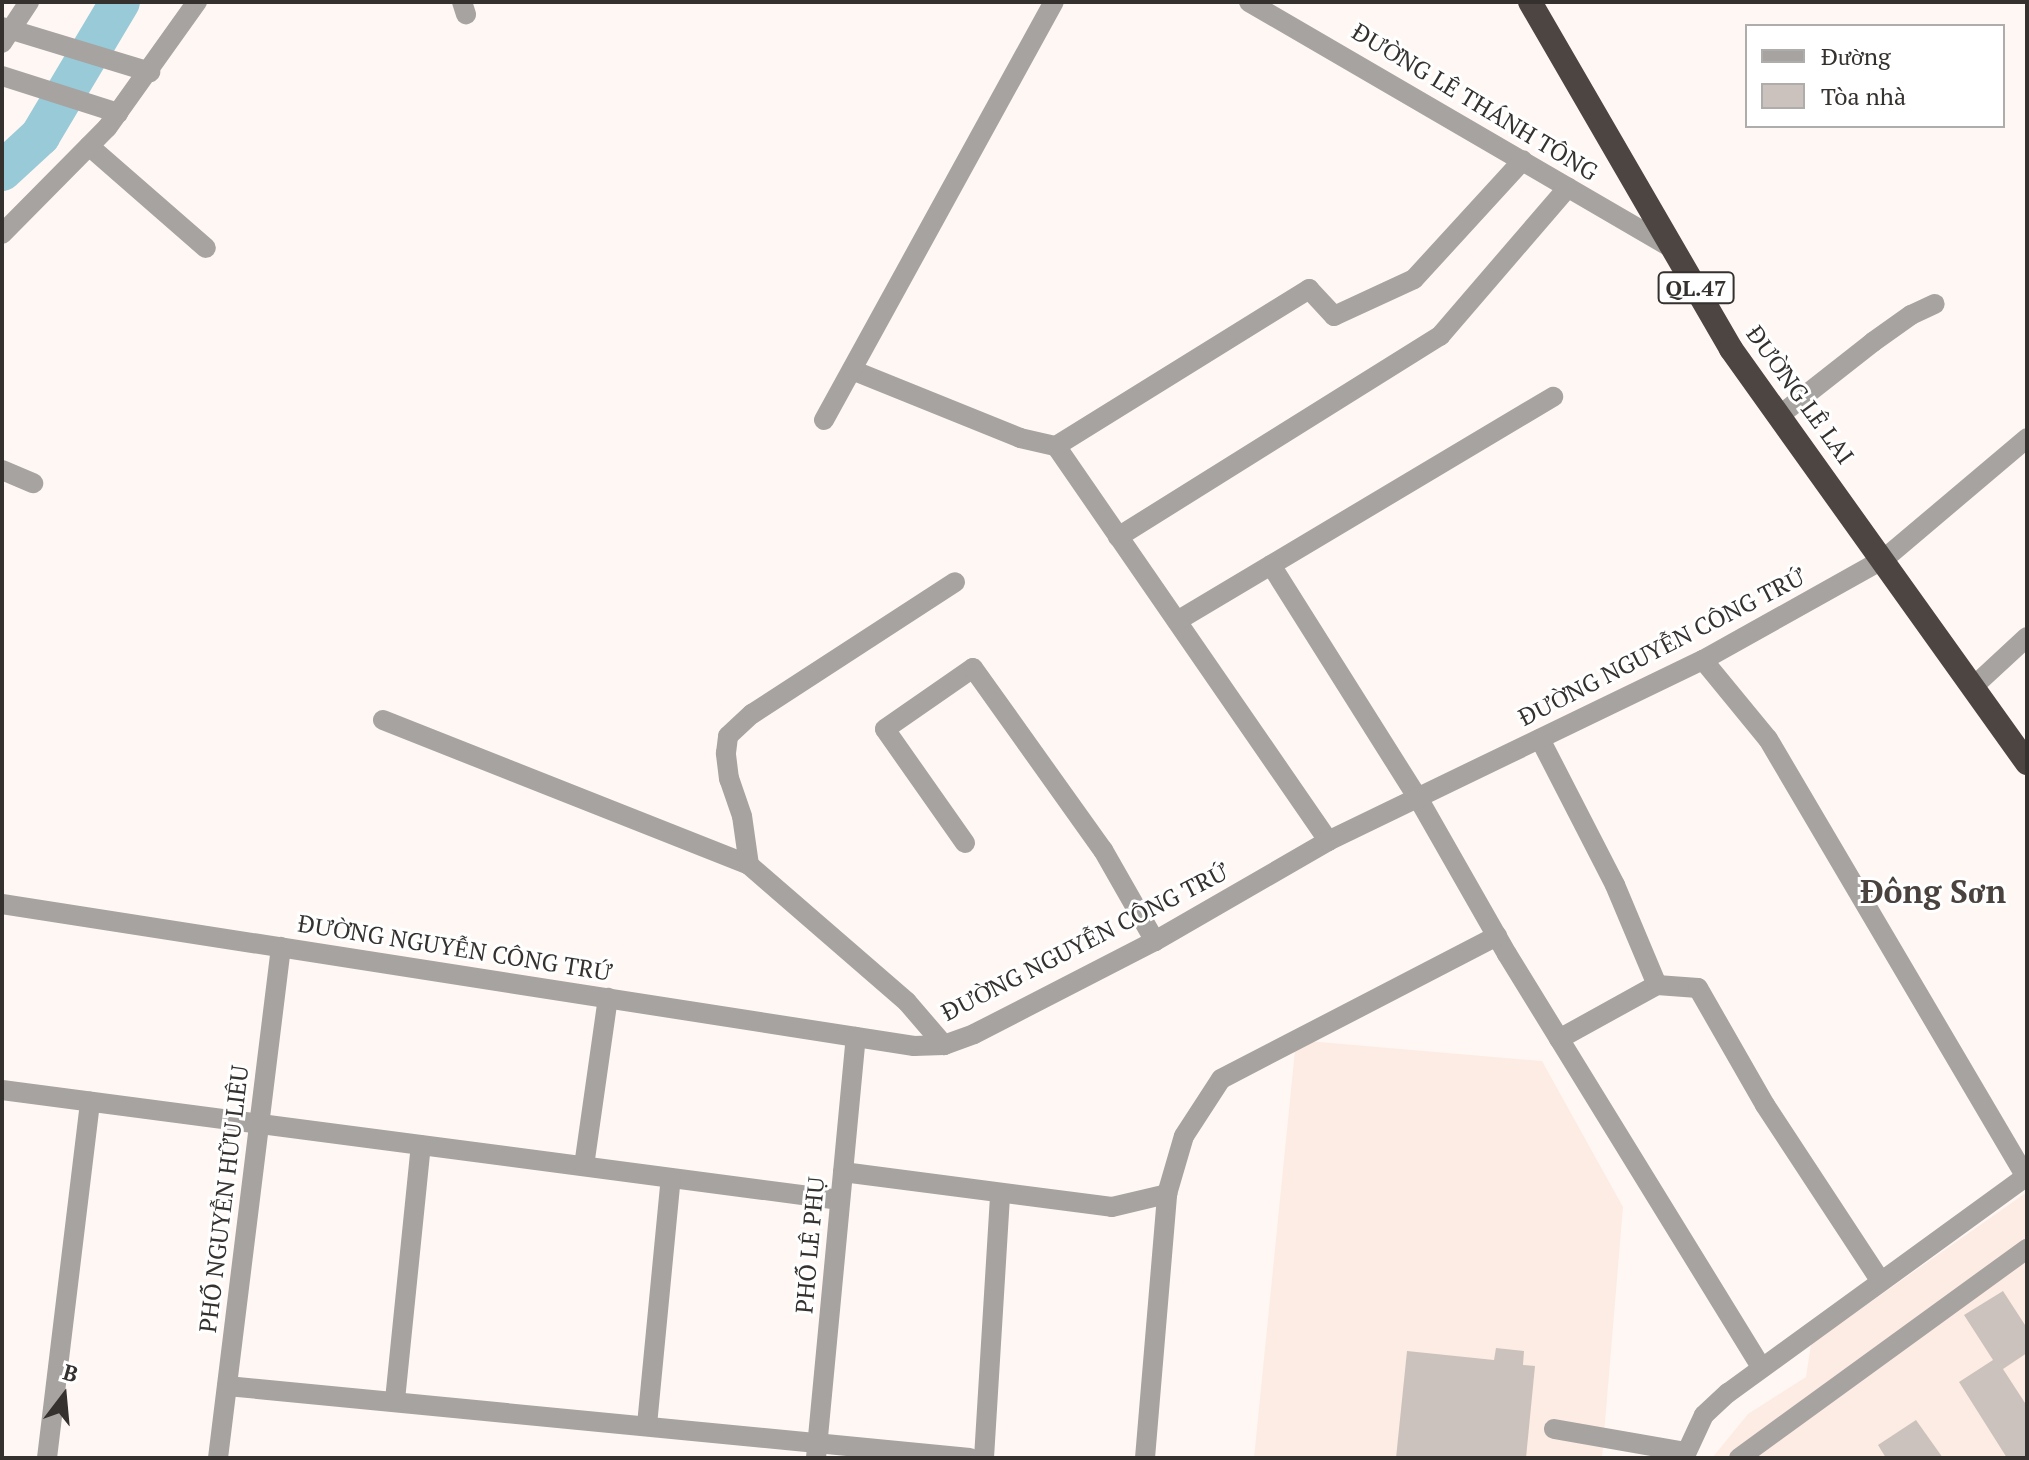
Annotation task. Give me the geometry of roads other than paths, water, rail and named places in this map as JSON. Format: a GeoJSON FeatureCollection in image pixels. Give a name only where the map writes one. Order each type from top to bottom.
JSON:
{"type":"FeatureCollection","features":[{"type":"Feature","properties":{"kind":"highway","name":"ĐƯỜNG LÊ LAI"},"geometry":{"type":"LineString","coordinates":[[1530,2],[1731,349],[2027,763]]}},
{"type":"Feature","properties":{"kind":"street"},"geometry":{"type":"LineString","coordinates":[[29,2],[5,33],[37,38],[150,72]]}},
{"type":"Feature","properties":{"kind":"street"},"geometry":{"type":"LineString","coordinates":[[2,234],[118,113],[197,2]]}},
{"type":"Feature","properties":{"kind":"street"},"geometry":{"type":"LineString","coordinates":[[824,420],[1054,2]]}},
{"type":"Feature","properties":{"kind":"street","name":"ĐƯỜNG LÊ THÁNH TÔNG"},"geometry":{"type":"LineString","coordinates":[[1249,2],[1673,249]]}},
{"type":"Feature","properties":{"kind":"street"},"geometry":{"type":"LineString","coordinates":[[8,78],[118,113]]}},
{"type":"Feature","properties":{"kind":"street"},"geometry":{"type":"LineString","coordinates":[[89,146],[206,248]]}},
{"type":"Feature","properties":{"kind":"street"},"geometry":{"type":"LineString","coordinates":[[1056,446],[1309,289],[1334,316],[1414,279],[1523,160]]}},
{"type":"Feature","properties":{"kind":"street"},"geometry":{"type":"LineString","coordinates":[[1118,537],[1440,336],[1568,187]]}},
{"type":"Feature","properties":{"kind":"street"},"geometry":{"type":"LineString","coordinates":[[1779,416],[1911,315],[1935,304]]}},
{"type":"Feature","properties":{"kind":"street"},"geometry":{"type":"LineString","coordinates":[[852,370],[1020,438],[1056,446],[1328,841]]}},
{"type":"Feature","properties":{"kind":"street"},"geometry":{"type":"LineString","coordinates":[[1177,621],[1553,397]]}},
{"type":"Feature","properties":{"kind":"street","name":"ĐƯỜNG NGUYỄN CÔNG TRỨ"},"geometry":{"type":"LineString","coordinates":[[2,904],[914,1046],[944,1045],[974,1034],[1155,941],[1328,841],[1703,660],[1884,559],[2027,438]]}},
{"type":"Feature","properties":{"kind":"street"},"geometry":{"type":"LineString","coordinates":[[2,470],[33,483]]}},
{"type":"Feature","properties":{"kind":"street"},"geometry":{"type":"LineString","coordinates":[[1271,565],[1418,798],[1559,1039],[1762,1368]]}},
{"type":"Feature","properties":{"kind":"street"},"geometry":{"type":"LineString","coordinates":[[749,865],[742,816],[729,779],[728,736],[752,714],[955,582]]}},
{"type":"Feature","properties":{"kind":"street"},"geometry":{"type":"LineString","coordinates":[[1974,686],[2027,637]]}},
{"type":"Feature","properties":{"kind":"street"},"geometry":{"type":"LineString","coordinates":[[1554,1429],[1685,1455],[1704,1415],[1880,1280],[2026,1176],[1768,739],[1703,660]]}},
{"type":"Feature","properties":{"kind":"street"},"geometry":{"type":"LineString","coordinates":[[965,843],[885,729],[973,668],[1103,850],[1155,941]]}},
{"type":"Feature","properties":{"kind":"street"},"geometry":{"type":"LineString","coordinates":[[383,720],[749,865],[907,1002],[944,1045]]}},
{"type":"Feature","properties":{"kind":"street"},"geometry":{"type":"LineString","coordinates":[[1540,739],[1615,885],[1657,985]]}},
{"type":"Feature","properties":{"kind":"street"},"geometry":{"type":"LineString","coordinates":[[1145,1458],[1167,1194],[1184,1136],[1221,1079],[1497,936]]}},
{"type":"Feature","properties":{"kind":"street","name":"PHỐ NGUYỄN HỮU LIÊU"},"geometry":{"type":"LineString","coordinates":[[218,1458],[281,947]]}},
{"type":"Feature","properties":{"kind":"street"},"geometry":{"type":"LineString","coordinates":[[1559,1039],[1657,985],[1698,988],[1765,1105],[1880,1280]]}},
{"type":"Feature","properties":{"kind":"street"},"geometry":{"type":"LineString","coordinates":[[584,1166],[608,998]]}},
{"type":"Feature","properties":{"kind":"street","name":"PHỐ LÊ PHỤ"},"geometry":{"type":"LineString","coordinates":[[817,1450],[856,1037]]}},
{"type":"Feature","properties":{"kind":"street"},"geometry":{"type":"LineString","coordinates":[[2,1090],[840,1200]]}},
{"type":"Feature","properties":{"kind":"street"},"geometry":{"type":"LineString","coordinates":[[47,1458],[90,1102]]}},
{"type":"Feature","properties":{"kind":"street"},"geometry":{"type":"LineString","coordinates":[[395,1400],[421,1145]]}},
{"type":"Feature","properties":{"kind":"street"},"geometry":{"type":"LineString","coordinates":[[843,1172],[1112,1207],[1167,1194]]}},
{"type":"Feature","properties":{"kind":"street"},"geometry":{"type":"LineString","coordinates":[[647,1425],[671,1178]]}},
{"type":"Feature","properties":{"kind":"street"},"geometry":{"type":"LineString","coordinates":[[984,1458],[1000,1193]]}},
{"type":"Feature","properties":{"kind":"street"},"geometry":{"type":"LineString","coordinates":[[1739,1458],[2027,1249]]}},
{"type":"Feature","properties":{"kind":"street"},"geometry":{"type":"LineString","coordinates":[[227,1386],[647,1425],[817,1450],[970,1458]]}},
{"type":"Feature","properties":{"kind":"waterway"},"geometry":{"type":"LineString","coordinates":[[2,171],[40,136],[120,2]]}},
{"type":"Feature","properties":{"kind":"district","name":"Đông Sơn"},"geometry":{"type":"Point","coordinates":[1933,891]}}]}
